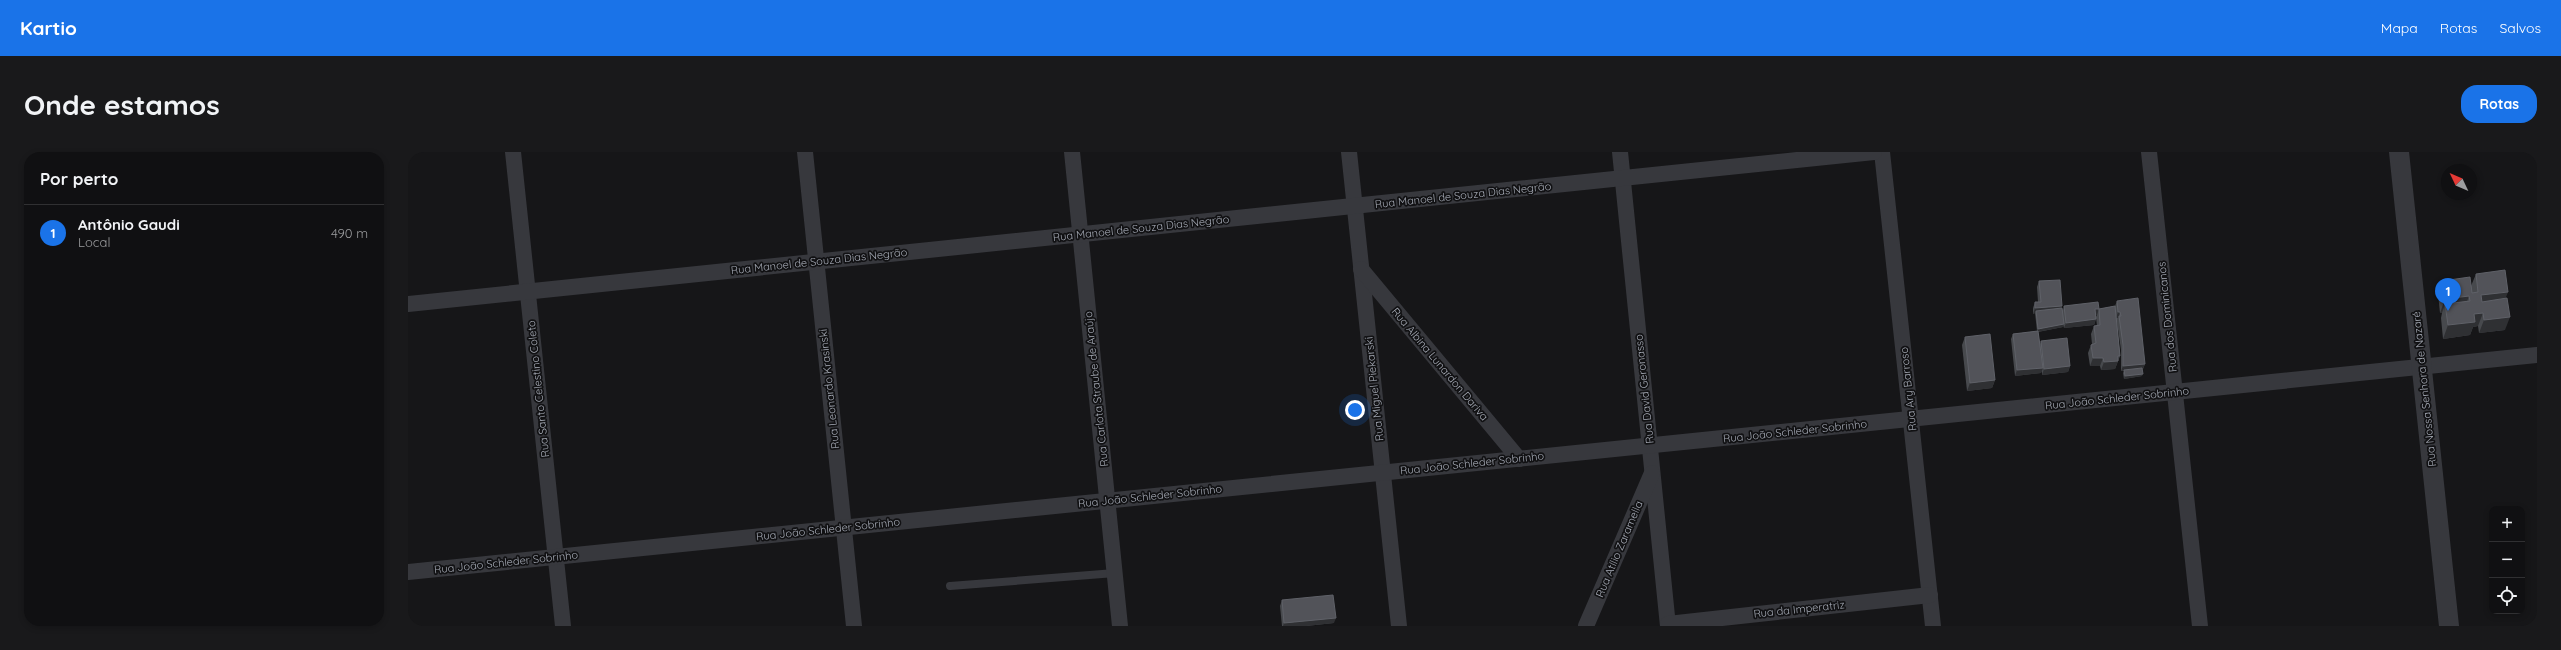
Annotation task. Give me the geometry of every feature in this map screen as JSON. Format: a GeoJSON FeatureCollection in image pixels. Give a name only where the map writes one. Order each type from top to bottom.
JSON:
{"type":"FeatureCollection","features":[{"type":"Feature","properties":{"kind":"street","name":"Rua Santo Celestino Coleto"},"geometry":{"type":"LineString","coordinates":[[513,152],[563,626]]}},
{"type":"Feature","properties":{"kind":"street","name":"Rua Leonardo Krasinski"},"geometry":{"type":"LineString","coordinates":[[805,152],[854,626]]}},
{"type":"Feature","properties":{"kind":"street","name":"Rua Carlota Straube de Araújo"},"geometry":{"type":"LineString","coordinates":[[1072,152],[1120,626]]}},
{"type":"Feature","properties":{"kind":"street","name":"Rua Miguel Piekarski"},"geometry":{"type":"LineString","coordinates":[[1349,152],[1399,626]]}},
{"type":"Feature","properties":{"kind":"street","name":"Rua David Geronasso"},"geometry":{"type":"LineString","coordinates":[[1620,152],[1668,625]]}},
{"type":"Feature","properties":{"kind":"street","name":"Rua Manoel de Souza Dias Negrão"},"geometry":{"type":"LineString","coordinates":[[408,304],[1874,152]]}},
{"type":"Feature","properties":{"kind":"street","name":"Rua Ary Barroso"},"geometry":{"type":"LineString","coordinates":[[1882,152],[1933,626]]}},
{"type":"Feature","properties":{"kind":"street","name":"Rua dos Dominicanos"},"geometry":{"type":"LineString","coordinates":[[2149,152],[2200,626]]}},
{"type":"Feature","properties":{"kind":"street","name":"Rua Nossa Senhora de Nazaré"},"geometry":{"type":"LineString","coordinates":[[2399,152],[2449,626]]}},
{"type":"Feature","properties":{"kind":"street","name":"Rua Albina Lunardon Dariva"},"geometry":{"type":"LineString","coordinates":[[1361,268],[1519,459]]}},
{"type":"Feature","properties":{"kind":"street","name":"Rua João Schleder Sobrinho"},"geometry":{"type":"LineString","coordinates":[[408,572],[2537,355]]}},
{"type":"Feature","properties":{"kind":"street","name":"Rua Atílio Zaramella"},"geometry":{"type":"LineString","coordinates":[[1586,626],[1653,472]]}},
{"type":"Feature","properties":{"kind":"street","name":"Rua da Imperatriz"},"geometry":{"type":"LineString","coordinates":[[1668,625],[1930,595]]}},
{"type":"Feature","properties":{"kind":"lane"},"geometry":{"type":"LineString","coordinates":[[950,586],[1115,574]]}},
{"type":"Feature","properties":{"kind":"building"},"geometry":{"type":"Polygon","coordinates":[[[2505,270],[2508,292],[2481,295],[2482,302],[2507,298],[2510,317],[2484,320],[2483,313],[2474,314],[2475,322],[2448,325],[2445,304],[2470,301],[2469,296],[2445,299],[2442,281],[2470,277],[2472,293],[2478,292],[2476,274],[2505,270]]]}},
{"type":"Feature","properties":{"kind":"building"},"geometry":{"type":"Polygon","coordinates":[[[2060,280],[2062,306],[2035,308],[2035,302],[2041,302],[2039,281],[2060,280]]]}},
{"type":"Feature","properties":{"kind":"building"},"geometry":{"type":"Polygon","coordinates":[[[2138,298],[2145,364],[2123,366],[2123,345],[2119,316],[2121,316],[2120,312],[2118,312],[2117,301],[2138,298]]]}},
{"type":"Feature","properties":{"kind":"building"},"geometry":{"type":"Polygon","coordinates":[[[2098,302],[2099,309],[2095,309],[2096,319],[2066,323],[2064,306],[2098,302]]]}},
{"type":"Feature","properties":{"kind":"building"},"geometry":{"type":"Polygon","coordinates":[[[2115,306],[2120,356],[2118,356],[2118,361],[2104,362],[2103,358],[2093,358],[2091,345],[2096,343],[2094,326],[2100,325],[2099,309],[2115,306]]]}},
{"type":"Feature","properties":{"kind":"building"},"geometry":{"type":"Polygon","coordinates":[[[2062,308],[2064,324],[2038,329],[2036,311],[2062,308]]]}},
{"type":"Feature","properties":{"kind":"building"},"geometry":{"type":"Polygon","coordinates":[[[2038,331],[2043,368],[2017,370],[2013,334],[2038,331]]]}},
{"type":"Feature","properties":{"kind":"building"},"geometry":{"type":"Polygon","coordinates":[[[1990,334],[1995,380],[1970,383],[1965,337],[1990,334]]]}},
{"type":"Feature","properties":{"kind":"building"},"geometry":{"type":"Polygon","coordinates":[[[2067,338],[2070,366],[2044,369],[2041,341],[2067,338]]]}},
{"type":"Feature","properties":{"kind":"building"},"geometry":{"type":"Polygon","coordinates":[[[2142,368],[2143,374],[2125,376],[2124,370],[2142,368]]]}},
{"type":"Feature","properties":{"kind":"building"},"geometry":{"type":"Polygon","coordinates":[[[1333,595],[1336,618],[1284,623],[1282,600],[1333,595]]]}},
{"type":"Feature","properties":{"kind":"place","name":"Antônio Gaudi"},"geometry":{"type":"Point","coordinates":[2448,311]}}]}
